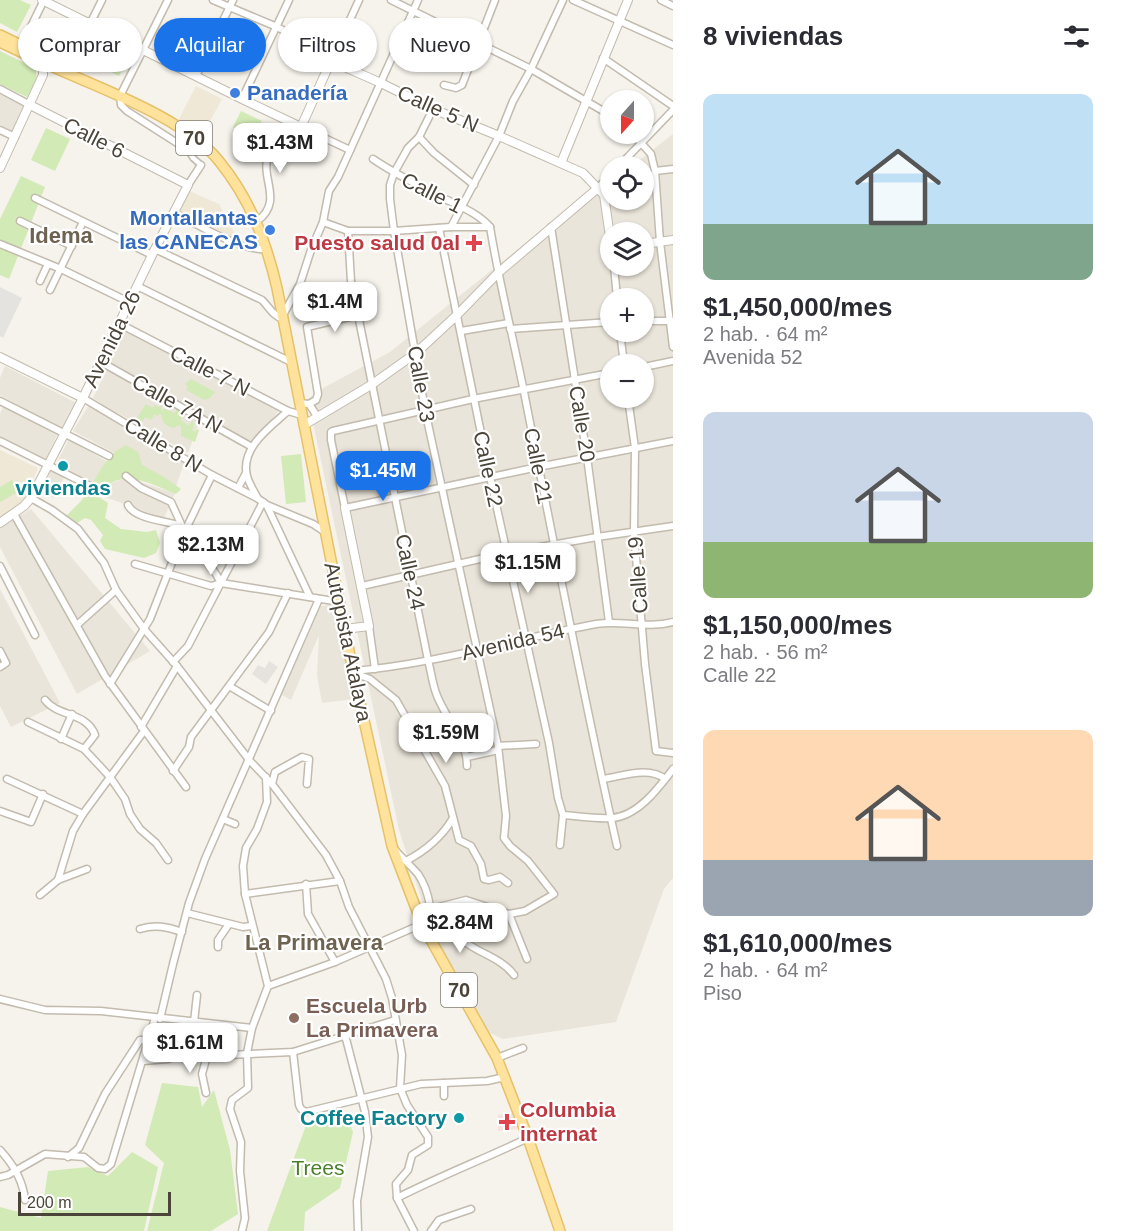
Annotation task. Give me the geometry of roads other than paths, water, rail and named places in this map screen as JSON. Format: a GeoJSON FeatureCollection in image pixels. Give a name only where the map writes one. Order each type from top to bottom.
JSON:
{"type":"FeatureCollection","features":[{"type":"Feature","properties":{"kind":"main road","name":"Autopista Atalaya"},"geometry":{"type":"LineString","coordinates":[[0,35],[18,43]]}},
{"type":"Feature","properties":{"kind":"main road","name":"Autopista Atalaya"},"geometry":{"type":"LineString","coordinates":[[0,42],[18,51]]}},
{"type":"Feature","properties":{"kind":"main road","name":"Autopista Atalaya"},"geometry":{"type":"LineString","coordinates":[[65,72],[116,94]]}},
{"type":"Feature","properties":{"kind":"main road","name":"Autopista Atalaya"},"geometry":{"type":"LineString","coordinates":[[77,72],[169,122],[202,144],[218,160],[257,221],[267,249],[291,362],[304,403],[303,420],[353,672],[392,846],[422,924],[497,1058],[560,1231]]}},
{"type":"Feature","properties":{"kind":"street"},"geometry":{"type":"LineString","coordinates":[[35,18],[43,0],[78,18]]}},
{"type":"Feature","properties":{"kind":"street"},"geometry":{"type":"LineString","coordinates":[[93,18],[102,0]]}},
{"type":"Feature","properties":{"kind":"street"},"geometry":{"type":"LineString","coordinates":[[168,0],[143,50],[116,94],[127,111],[188,150],[201,165]]}},
{"type":"Feature","properties":{"kind":"street","name":"Calle 5 N"},"geometry":{"type":"LineString","coordinates":[[213,0],[276,27]]}},
{"type":"Feature","properties":{"kind":"street"},"geometry":{"type":"LineString","coordinates":[[196,76],[233,0]]}},
{"type":"Feature","properties":{"kind":"street"},"geometry":{"type":"LineString","coordinates":[[242,99],[290,0]]}},
{"type":"Feature","properties":{"kind":"street"},"geometry":{"type":"LineString","coordinates":[[351,18],[359,0]]}},
{"type":"Feature","properties":{"kind":"street"},"geometry":{"type":"LineString","coordinates":[[391,0],[427,18]]}},
{"type":"Feature","properties":{"kind":"street"},"geometry":{"type":"LineString","coordinates":[[35,198],[83,222],[262,300],[274,315],[283,317],[300,284],[323,222],[329,192],[338,177],[418,0]]}},
{"type":"Feature","properties":{"kind":"street"},"geometry":{"type":"LineString","coordinates":[[488,18],[495,0]]}},
{"type":"Feature","properties":{"kind":"street"},"geometry":{"type":"LineString","coordinates":[[451,227],[499,136],[513,100],[531,69],[563,0]]}},
{"type":"Feature","properties":{"kind":"street"},"geometry":{"type":"LineString","coordinates":[[573,0],[673,45]]}},
{"type":"Feature","properties":{"kind":"street"},"geometry":{"type":"LineString","coordinates":[[561,163],[628,0]]}},
{"type":"Feature","properties":{"kind":"street"},"geometry":{"type":"LineString","coordinates":[[661,0],[673,6]]}},
{"type":"Feature","properties":{"kind":"street"},"geometry":{"type":"LineString","coordinates":[[492,49],[600,109]]}},
{"type":"Feature","properties":{"kind":"street"},"geometry":{"type":"LineString","coordinates":[[143,50],[350,150]]}},
{"type":"Feature","properties":{"kind":"street"},"geometry":{"type":"LineString","coordinates":[[603,58],[673,108],[654,129]]}},
{"type":"Feature","properties":{"kind":"street"},"geometry":{"type":"LineString","coordinates":[[0,168],[43,75],[49,72]]}},
{"type":"Feature","properties":{"kind":"street"},"geometry":{"type":"LineString","coordinates":[[257,221],[266,212],[270,198],[271,191],[266,168],[270,154],[301,127],[326,72]]}},
{"type":"Feature","properties":{"kind":"street","name":"Calle 5 N"},"geometry":{"type":"LineString","coordinates":[[356,72],[433,109],[583,173],[598,188]]}},
{"type":"Feature","properties":{"kind":"street"},"geometry":{"type":"LineString","coordinates":[[444,85],[456,88],[462,85],[467,72]]}},
{"type":"Feature","properties":{"kind":"street","name":"Calle 6"},"geometry":{"type":"LineString","coordinates":[[0,89],[188,186]]}},
{"type":"Feature","properties":{"kind":"street"},"geometry":{"type":"LineString","coordinates":[[394,173],[408,148],[419,138],[433,109]]}},
{"type":"Feature","properties":{"kind":"street"},"geometry":{"type":"LineString","coordinates":[[0,130],[15,137]]}},
{"type":"Feature","properties":{"kind":"street"},"geometry":{"type":"LineString","coordinates":[[419,138],[474,185]]}},
{"type":"Feature","properties":{"kind":"street"},"geometry":{"type":"LineString","coordinates":[[629,156],[641,144]]}},
{"type":"Feature","properties":{"kind":"street"},"geometry":{"type":"LineString","coordinates":[[643,144],[651,154],[655,171],[660,242],[673,347]]}},
{"type":"Feature","properties":{"kind":"street","name":"Calle 1"},"geometry":{"type":"LineString","coordinates":[[373,159],[394,173],[462,207],[485,221],[490,227]]}},
{"type":"Feature","properties":{"kind":"street","name":"Avenida 26"},"geometry":{"type":"LineString","coordinates":[[0,523],[17,512],[31,498],[120,324],[151,251],[201,165]]}},
{"type":"Feature","properties":{"kind":"street"},"geometry":{"type":"LineString","coordinates":[[655,171],[673,169]]}},
{"type":"Feature","properties":{"kind":"street","name":"Calle 23"},"geometry":{"type":"LineString","coordinates":[[394,173],[390,185],[394,231],[425,410],[498,748],[506,816],[504,838],[528,861],[554,894],[531,908],[509,914]]}},
{"type":"Feature","properties":{"kind":"street"},"geometry":{"type":"LineString","coordinates":[[303,420],[317,416],[371,385],[416,353],[498,273],[598,188],[604,195],[608,222]]}},
{"type":"Feature","properties":{"kind":"street"},"geometry":{"type":"LineString","coordinates":[[174,213],[239,244],[267,249]]}},
{"type":"Feature","properties":{"kind":"street"},"geometry":{"type":"LineString","coordinates":[[20,221],[72,246]]}},
{"type":"Feature","properties":{"kind":"street"},"geometry":{"type":"LineString","coordinates":[[50,290],[83,222]]}},
{"type":"Feature","properties":{"kind":"street"},"geometry":{"type":"LineString","coordinates":[[323,222],[348,231],[490,227]]}},
{"type":"Feature","properties":{"kind":"street","name":"Calle 21"},"geometry":{"type":"LineString","coordinates":[[490,227],[570,629],[617,846]]}},
{"type":"Feature","properties":{"kind":"street","name":"Calle 20"},"geometry":{"type":"LineString","coordinates":[[551,227],[587,457],[609,622]]}},
{"type":"Feature","properties":{"kind":"street","name":"Calle 22"},"geometry":{"type":"LineString","coordinates":[[439,228],[473,399],[527,640],[563,815],[560,845]]}},
{"type":"Feature","properties":{"kind":"street","name":"Calle 24"},"geometry":{"type":"LineString","coordinates":[[348,231],[351,281],[428,660],[436,694],[456,731],[467,757],[468,766]]}},
{"type":"Feature","properties":{"kind":"street"},"geometry":{"type":"LineString","coordinates":[[654,243],[673,240]]}},
{"type":"Feature","properties":{"kind":"street"},"geometry":{"type":"LineString","coordinates":[[0,244],[61,269],[129,302]]}},
{"type":"Feature","properties":{"kind":"street"},"geometry":{"type":"LineString","coordinates":[[40,281],[48,264]]}},
{"type":"Feature","properties":{"kind":"street"},"geometry":{"type":"LineString","coordinates":[[300,284],[306,315]]}},
{"type":"Feature","properties":{"kind":"street"},"geometry":{"type":"LineString","coordinates":[[137,286],[291,362]]}},
{"type":"Feature","properties":{"kind":"street"},"geometry":{"type":"LineString","coordinates":[[304,403],[316,400],[318,394],[307,327],[358,315]]}},
{"type":"Feature","properties":{"kind":"street"},"geometry":{"type":"LineString","coordinates":[[654,321],[671,321]]}},
{"type":"Feature","properties":{"kind":"street"},"geometry":{"type":"LineString","coordinates":[[461,331],[510,326],[600,322]]}},
{"type":"Feature","properties":{"kind":"street","name":"Calle 7 N"},"geometry":{"type":"LineString","coordinates":[[120,324],[303,420]]}},
{"type":"Feature","properties":{"kind":"street","name":"Calle 8 N"},"geometry":{"type":"LineString","coordinates":[[1,361],[83,398],[212,475],[265,504],[313,524],[326,532]]}},
{"type":"Feature","properties":{"kind":"street"},"geometry":{"type":"LineString","coordinates":[[654,365],[673,361]]}},
{"type":"Feature","properties":{"kind":"street","name":"Calle 7A N"},"geometry":{"type":"LineString","coordinates":[[101,362],[252,447]]}},
{"type":"Feature","properties":{"kind":"street"},"geometry":{"type":"LineString","coordinates":[[375,669],[362,586],[331,432],[378,419],[600,375]]}},
{"type":"Feature","properties":{"kind":"street"},"geometry":{"type":"LineString","coordinates":[[0,401],[109,456]]}},
{"type":"Feature","properties":{"kind":"street"},"geometry":{"type":"LineString","coordinates":[[304,403],[317,416]]}},
{"type":"Feature","properties":{"kind":"street","name":"Calle 19"},"geometry":{"type":"LineString","coordinates":[[629,408],[635,448],[634,533],[645,664],[656,751],[673,753]]}},
{"type":"Feature","properties":{"kind":"street"},"geometry":{"type":"LineString","coordinates":[[238,488],[246,473],[252,447],[262,434],[288,411]]}},
{"type":"Feature","properties":{"kind":"street"},"geometry":{"type":"LineString","coordinates":[[0,441],[90,486]]}},
{"type":"Feature","properties":{"kind":"street"},"geometry":{"type":"LineString","coordinates":[[345,508],[673,441]]}},
{"type":"Feature","properties":{"kind":"street"},"geometry":{"type":"LineString","coordinates":[[246,473],[257,498]]}},
{"type":"Feature","properties":{"kind":"street"},"geometry":{"type":"LineString","coordinates":[[110,684],[157,604],[184,529],[212,475]]}},
{"type":"Feature","properties":{"kind":"street"},"geometry":{"type":"LineString","coordinates":[[126,477],[141,488],[171,502],[184,529],[221,584]]}},
{"type":"Feature","properties":{"kind":"street"},"geometry":{"type":"LineString","coordinates":[[31,498],[78,529],[104,563],[116,590],[144,629],[175,664],[250,761],[272,784],[326,855],[340,881],[349,907],[386,979],[392,998],[402,1055],[400,1088],[407,1105],[428,1137],[428,1145],[412,1155],[408,1170],[396,1184],[397,1198],[414,1231]]}},
{"type":"Feature","properties":{"kind":"street"},"geometry":{"type":"LineString","coordinates":[[58,880],[73,831],[143,729],[175,664],[188,646],[265,504]]}},
{"type":"Feature","properties":{"kind":"street"},"geometry":{"type":"LineString","coordinates":[[265,504],[310,597]]}},
{"type":"Feature","properties":{"kind":"street"},"geometry":{"type":"LineString","coordinates":[[128,505],[130,510],[142,516],[184,529]]}},
{"type":"Feature","properties":{"kind":"street"},"geometry":{"type":"LineString","coordinates":[[17,512],[110,684],[186,788]]}},
{"type":"Feature","properties":{"kind":"street"},"geometry":{"type":"LineString","coordinates":[[362,586],[506,553],[673,526]]}},
{"type":"Feature","properties":{"kind":"street"},"geometry":{"type":"LineString","coordinates":[[135,564],[211,586],[221,584],[340,602]]}},
{"type":"Feature","properties":{"kind":"street"},"geometry":{"type":"LineString","coordinates":[[0,566],[36,635]]}},
{"type":"Feature","properties":{"kind":"street"},"geometry":{"type":"LineString","coordinates":[[77,625],[116,590]]}},
{"type":"Feature","properties":{"kind":"street"},"geometry":{"type":"LineString","coordinates":[[173,771],[189,747],[191,737],[268,632],[288,593]]}},
{"type":"Feature","properties":{"kind":"street"},"geometry":{"type":"LineString","coordinates":[[0,1177],[8,1175],[45,1154],[84,1157],[98,1168],[105,1169],[111,1164],[205,860],[320,599]]}},
{"type":"Feature","properties":{"kind":"street","name":"Avenida 54"},"geometry":{"type":"LineString","coordinates":[[353,672],[476,651],[609,622],[642,625],[673,622]]}},
{"type":"Feature","properties":{"kind":"street"},"geometry":{"type":"LineString","coordinates":[[345,629],[369,626]]}},
{"type":"Feature","properties":{"kind":"street"},"geometry":{"type":"LineString","coordinates":[[0,651],[6,663],[0,667]]}},
{"type":"Feature","properties":{"kind":"street"},"geometry":{"type":"LineString","coordinates":[[353,672],[370,679],[396,700],[445,786],[459,840],[471,846],[482,864],[484,879],[500,877],[508,883]]}},
{"type":"Feature","properties":{"kind":"street"},"geometry":{"type":"LineString","coordinates":[[229,687],[271,711]]}},
{"type":"Feature","properties":{"kind":"street"},"geometry":{"type":"LineString","coordinates":[[45,700],[53,707],[81,718],[95,732],[96,735],[84,749]]}},
{"type":"Feature","properties":{"kind":"street"},"geometry":{"type":"LineString","coordinates":[[61,739],[72,714]]}},
{"type":"Feature","properties":{"kind":"street"},"geometry":{"type":"LineString","coordinates":[[28,723],[84,749],[110,777],[140,829],[156,843],[168,860]]}},
{"type":"Feature","properties":{"kind":"street"},"geometry":{"type":"LineString","coordinates":[[467,757],[498,748],[536,744]]}},
{"type":"Feature","properties":{"kind":"street"},"geometry":{"type":"LineString","coordinates":[[264,775],[306,757],[309,759],[307,784]]}},
{"type":"Feature","properties":{"kind":"street"},"geometry":{"type":"LineString","coordinates":[[563,815],[611,818],[627,815],[636,809],[673,769]]}},
{"type":"Feature","properties":{"kind":"street"},"geometry":{"type":"LineString","coordinates":[[272,784],[275,772]]}},
{"type":"Feature","properties":{"kind":"street"},"geometry":{"type":"LineString","coordinates":[[603,779],[651,772],[666,779]]}},
{"type":"Feature","properties":{"kind":"street"},"geometry":{"type":"LineString","coordinates":[[242,1231],[245,1218],[240,1171],[241,1142],[230,1109],[232,1100],[248,1088],[247,1053],[252,1028],[268,986],[251,926],[243,879],[246,848],[257,829],[267,802],[264,775]]}},
{"type":"Feature","properties":{"kind":"street"},"geometry":{"type":"LineString","coordinates":[[7,779],[83,814]]}},
{"type":"Feature","properties":{"kind":"street"},"geometry":{"type":"LineString","coordinates":[[0,811],[31,822],[43,794]]}},
{"type":"Feature","properties":{"kind":"street"},"geometry":{"type":"LineString","coordinates":[[406,861],[429,847],[441,836],[453,818]]}},
{"type":"Feature","properties":{"kind":"street"},"geometry":{"type":"LineString","coordinates":[[223,819],[235,824]]}},
{"type":"Feature","properties":{"kind":"street"},"geometry":{"type":"LineString","coordinates":[[392,846],[419,875],[434,908],[444,922],[468,944],[501,963],[514,975]]}},
{"type":"Feature","properties":{"kind":"street"},"geometry":{"type":"LineString","coordinates":[[40,895],[58,880],[87,869]]}},
{"type":"Feature","properties":{"kind":"street"},"geometry":{"type":"LineString","coordinates":[[245,894],[340,881]]}},
{"type":"Feature","properties":{"kind":"street"},"geometry":{"type":"LineString","coordinates":[[306,884],[308,914],[335,962]]}},
{"type":"Feature","properties":{"kind":"street"},"geometry":{"type":"LineString","coordinates":[[434,908],[466,900],[509,914],[527,959]]}},
{"type":"Feature","properties":{"kind":"street"},"geometry":{"type":"LineString","coordinates":[[432,943],[434,908]]}},
{"type":"Feature","properties":{"kind":"street"},"geometry":{"type":"LineString","coordinates":[[187,913],[243,927],[251,926]]}},
{"type":"Feature","properties":{"kind":"street"},"geometry":{"type":"LineString","coordinates":[[218,947],[218,940],[229,924]]}},
{"type":"Feature","properties":{"kind":"street"},"geometry":{"type":"LineString","coordinates":[[268,986],[335,962],[422,924]]}},
{"type":"Feature","properties":{"kind":"street"},"geometry":{"type":"LineString","coordinates":[[140,929],[157,926],[182,932]]}},
{"type":"Feature","properties":{"kind":"street"},"geometry":{"type":"LineString","coordinates":[[194,1022],[197,995]]}},
{"type":"Feature","properties":{"kind":"street"},"geometry":{"type":"LineString","coordinates":[[0,999],[45,1010],[101,1011],[252,1028]]}},
{"type":"Feature","properties":{"kind":"street"},"geometry":{"type":"LineString","coordinates":[[206,1093],[202,1074],[207,1056],[293,1052],[395,1020]]}},
{"type":"Feature","properties":{"kind":"street"},"geometry":{"type":"LineString","coordinates":[[143,1061],[173,1058],[177,1054],[184,1021]]}},
{"type":"Feature","properties":{"kind":"street"},"geometry":{"type":"LineString","coordinates":[[345,1035],[362,1100],[368,1137],[357,1201],[358,1231]]}},
{"type":"Feature","properties":{"kind":"street"},"geometry":{"type":"LineString","coordinates":[[68,1156],[79,1148],[105,1094],[140,1040],[148,1040]]}},
{"type":"Feature","properties":{"kind":"street"},"geometry":{"type":"LineString","coordinates":[[497,1058],[523,1048]]}},
{"type":"Feature","properties":{"kind":"street"},"geometry":{"type":"LineString","coordinates":[[293,1052],[297,1096],[301,1109],[306,1112],[421,1084],[487,1082],[505,1077]]}},
{"type":"Feature","properties":{"kind":"street"},"geometry":{"type":"LineString","coordinates":[[444,1083],[444,1096]]}},
{"type":"Feature","properties":{"kind":"street"},"geometry":{"type":"LineString","coordinates":[[397,1198],[528,1138]]}},
{"type":"Feature","properties":{"kind":"street"},"geometry":{"type":"LineString","coordinates":[[0,1150],[15,1170],[25,1200]]}},
{"type":"Feature","properties":{"kind":"street"},"geometry":{"type":"LineString","coordinates":[[431,1231],[439,1220],[471,1209]]}},
{"type":"Feature","properties":{"kind":"place","name":"Panadería"},"geometry":{"type":"Point","coordinates":[235,93]}},
{"type":"Feature","properties":{"kind":"place","name":"Montallantas las CANECAS"},"geometry":{"type":"Point","coordinates":[270,230]}},
{"type":"Feature","properties":{"kind":"place","name":"Puesto salud 0al"},"geometry":{"type":"Point","coordinates":[474,243]}},
{"type":"Feature","properties":{"kind":"place","name":"viviendas"},"geometry":{"type":"Point","coordinates":[63,466]}},
{"type":"Feature","properties":{"kind":"place","name":"Escuela Urb La Primavera"},"geometry":{"type":"Point","coordinates":[294,1018]}},
{"type":"Feature","properties":{"kind":"place","name":"Coffee Factory"},"geometry":{"type":"Point","coordinates":[459,1118]}},
{"type":"Feature","properties":{"kind":"place","name":"Columbia internat"},"geometry":{"type":"Point","coordinates":[507,1122]}},
{"type":"Feature","properties":{"kind":"district","name":"Idema"},"geometry":{"type":"Point","coordinates":[61,235]}},
{"type":"Feature","properties":{"kind":"district","name":"La Primavera"},"geometry":{"type":"Point","coordinates":[314,942]}},
{"type":"Feature","properties":{"kind":"park label","name":"Trees"},"geometry":{"type":"Point","coordinates":[318,1168]}}]}
